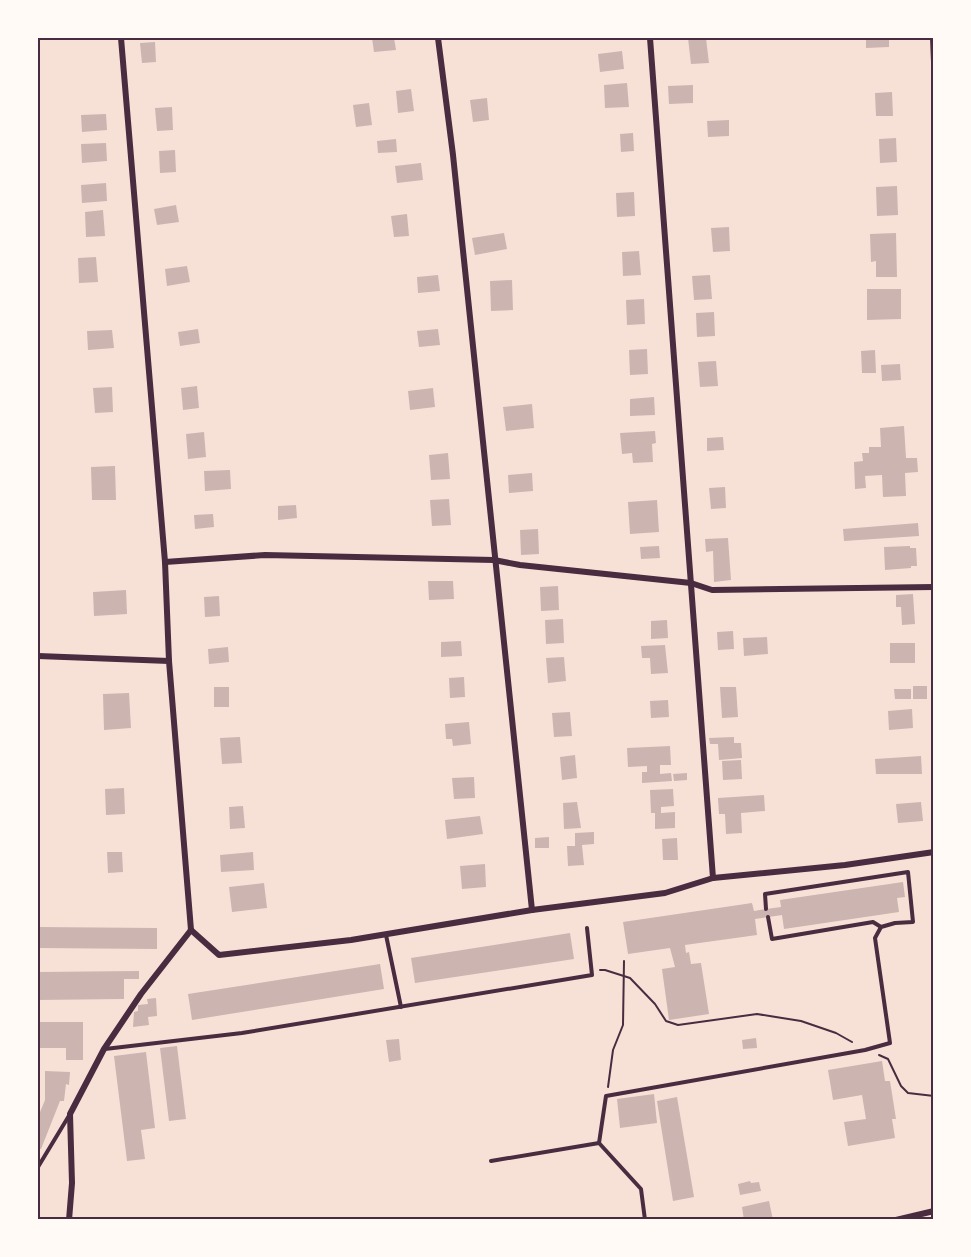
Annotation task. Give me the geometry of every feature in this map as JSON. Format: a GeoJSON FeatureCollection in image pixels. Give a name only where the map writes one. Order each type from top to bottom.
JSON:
{"type":"FeatureCollection","features":[{"type":"Feature","properties":{"kind":"street"},"geometry":{"type":"LineString","coordinates":[[69,1220],[72,1183],[70,1114],[104,1049],[141,994],[191,930],[169,661],[165,562],[121,38]]}},
{"type":"Feature","properties":{"kind":"street"},"geometry":{"type":"LineString","coordinates":[[438,38],[453,154],[532,910]]}},
{"type":"Feature","properties":{"kind":"street"},"geometry":{"type":"LineString","coordinates":[[650,38],[713,878]]}},
{"type":"Feature","properties":{"kind":"street"},"geometry":{"type":"LineString","coordinates":[[933,38],[933,62]]}},
{"type":"Feature","properties":{"kind":"street"},"geometry":{"type":"LineString","coordinates":[[165,562],[265,555],[494,560],[520,565],[691,584],[712,590],[933,587]]}},
{"type":"Feature","properties":{"kind":"street"},"geometry":{"type":"LineString","coordinates":[[38,656],[169,661]]}},
{"type":"Feature","properties":{"kind":"street"},"geometry":{"type":"LineString","coordinates":[[191,930],[219,955],[351,940],[532,910],[665,893],[713,878],[845,865],[933,852]]}},
{"type":"Feature","properties":{"kind":"street"},"geometry":{"type":"LineString","coordinates":[[896,1220],[933,1211]]}},
{"type":"Feature","properties":{"kind":"lane"},"geometry":{"type":"LineString","coordinates":[[766,909],[765,894],[908,872],[913,922],[881,927],[873,922],[772,939],[768,917]]}},
{"type":"Feature","properties":{"kind":"lane"},"geometry":{"type":"LineString","coordinates":[[599,1143],[606,1096],[865,1050],[890,1043],[875,938],[881,927]]}},
{"type":"Feature","properties":{"kind":"lane"},"geometry":{"type":"LineString","coordinates":[[104,1049],[242,1033],[592,975],[587,928]]}},
{"type":"Feature","properties":{"kind":"lane"},"geometry":{"type":"LineString","coordinates":[[386,934],[401,1007]]}},
{"type":"Feature","properties":{"kind":"lane"},"geometry":{"type":"LineString","coordinates":[[38,1167],[70,1114]]}},
{"type":"Feature","properties":{"kind":"lane"},"geometry":{"type":"LineString","coordinates":[[491,1161],[599,1143]]}},
{"type":"Feature","properties":{"kind":"lane"},"geometry":{"type":"LineString","coordinates":[[599,1143],[641,1189],[645,1220]]}},
{"type":"Feature","properties":{"kind":"path"},"geometry":{"type":"LineString","coordinates":[[606,1096],[613,1050],[623,1025],[624,961]]}},
{"type":"Feature","properties":{"kind":"path"},"geometry":{"type":"LineString","coordinates":[[592,971],[605,970],[630,978],[655,1004],[666,1021],[678,1025],[757,1014],[801,1021],[836,1033],[865,1050],[888,1059],[901,1086],[908,1093],[933,1096]]}},
{"type":"Feature","properties":{"kind":"building"},"geometry":{"type":"Polygon","coordinates":[[[372,38],[394,38],[396,50],[374,52],[372,38]]]}},
{"type":"Feature","properties":{"kind":"building"},"geometry":{"type":"Polygon","coordinates":[[[688,38],[706,38],[709,63],[691,64],[688,38]]]}},
{"type":"Feature","properties":{"kind":"building"},"geometry":{"type":"Polygon","coordinates":[[[866,38],[889,38],[889,47],[866,48],[866,38]]]}},
{"type":"Feature","properties":{"kind":"building"},"geometry":{"type":"Polygon","coordinates":[[[155,42],[156,62],[142,63],[140,43],[155,42]]]}},
{"type":"Feature","properties":{"kind":"building"},"geometry":{"type":"Polygon","coordinates":[[[622,51],[624,69],[600,72],[598,54],[622,51]]]}},
{"type":"Feature","properties":{"kind":"building"},"geometry":{"type":"Polygon","coordinates":[[[627,83],[629,107],[605,108],[604,85],[627,83]]]}},
{"type":"Feature","properties":{"kind":"building"},"geometry":{"type":"Polygon","coordinates":[[[693,85],[693,103],[669,104],[668,86],[693,85]]]}},
{"type":"Feature","properties":{"kind":"building"},"geometry":{"type":"Polygon","coordinates":[[[411,89],[414,111],[398,113],[396,91],[411,89]]]}},
{"type":"Feature","properties":{"kind":"building"},"geometry":{"type":"Polygon","coordinates":[[[892,92],[893,116],[876,116],[875,93],[892,92]]]}},
{"type":"Feature","properties":{"kind":"building"},"geometry":{"type":"Polygon","coordinates":[[[487,98],[489,120],[473,122],[470,100],[487,98]]]}},
{"type":"Feature","properties":{"kind":"building"},"geometry":{"type":"Polygon","coordinates":[[[369,103],[372,125],[356,127],[353,105],[369,103]]]}},
{"type":"Feature","properties":{"kind":"building"},"geometry":{"type":"Polygon","coordinates":[[[172,107],[173,130],[157,131],[155,108],[172,107]]]}},
{"type":"Feature","properties":{"kind":"building"},"geometry":{"type":"Polygon","coordinates":[[[106,114],[107,130],[82,132],[81,115],[106,114]]]}},
{"type":"Feature","properties":{"kind":"building"},"geometry":{"type":"Polygon","coordinates":[[[729,120],[729,136],[708,137],[707,121],[729,120]]]}},
{"type":"Feature","properties":{"kind":"building"},"geometry":{"type":"Polygon","coordinates":[[[633,133],[634,151],[621,152],[620,134],[633,133]]]}},
{"type":"Feature","properties":{"kind":"building"},"geometry":{"type":"Polygon","coordinates":[[[896,138],[897,162],[880,163],[879,139],[896,138]]]}},
{"type":"Feature","properties":{"kind":"building"},"geometry":{"type":"Polygon","coordinates":[[[396,139],[397,152],[378,153],[377,141],[396,139]]]}},
{"type":"Feature","properties":{"kind":"building"},"geometry":{"type":"Polygon","coordinates":[[[106,143],[107,161],[82,163],[81,144],[106,143]]]}},
{"type":"Feature","properties":{"kind":"building"},"geometry":{"type":"Polygon","coordinates":[[[175,150],[176,172],[160,173],[159,151],[175,150]]]}},
{"type":"Feature","properties":{"kind":"building"},"geometry":{"type":"Polygon","coordinates":[[[421,163],[423,180],[397,183],[395,166],[421,163]]]}},
{"type":"Feature","properties":{"kind":"building"},"geometry":{"type":"Polygon","coordinates":[[[106,183],[107,201],[82,203],[81,185],[106,183]]]}},
{"type":"Feature","properties":{"kind":"building"},"geometry":{"type":"Polygon","coordinates":[[[897,186],[898,215],[877,216],[876,187],[897,186]]]}},
{"type":"Feature","properties":{"kind":"building"},"geometry":{"type":"Polygon","coordinates":[[[634,192],[635,216],[617,217],[616,193],[634,192]]]}},
{"type":"Feature","properties":{"kind":"building"},"geometry":{"type":"Polygon","coordinates":[[[176,205],[179,222],[157,225],[154,209],[176,205]]]}},
{"type":"Feature","properties":{"kind":"building"},"geometry":{"type":"Polygon","coordinates":[[[103,210],[105,236],[86,237],[85,212],[103,210]]]}},
{"type":"Feature","properties":{"kind":"building"},"geometry":{"type":"Polygon","coordinates":[[[407,214],[409,236],[394,237],[391,216],[407,214]]]}},
{"type":"Feature","properties":{"kind":"building"},"geometry":{"type":"Polygon","coordinates":[[[729,227],[730,251],[713,252],[711,228],[729,227]]]}},
{"type":"Feature","properties":{"kind":"building"},"geometry":{"type":"Polygon","coordinates":[[[504,233],[507,249],[475,255],[472,238],[504,233]]]}},
{"type":"Feature","properties":{"kind":"building"},"geometry":{"type":"Polygon","coordinates":[[[896,233],[897,277],[876,277],[876,261],[871,262],[870,234],[896,233]]]}},
{"type":"Feature","properties":{"kind":"building"},"geometry":{"type":"Polygon","coordinates":[[[639,251],[641,275],[623,276],[622,252],[639,251]]]}},
{"type":"Feature","properties":{"kind":"building"},"geometry":{"type":"Polygon","coordinates":[[[96,257],[98,282],[79,283],[78,258],[96,257]]]}},
{"type":"Feature","properties":{"kind":"building"},"geometry":{"type":"Polygon","coordinates":[[[187,266],[190,282],[167,286],[165,269],[187,266]]]}},
{"type":"Feature","properties":{"kind":"building"},"geometry":{"type":"Polygon","coordinates":[[[438,275],[440,291],[418,293],[417,277],[438,275]]]}},
{"type":"Feature","properties":{"kind":"building"},"geometry":{"type":"Polygon","coordinates":[[[710,275],[712,299],[694,300],[692,276],[710,275]]]}},
{"type":"Feature","properties":{"kind":"building"},"geometry":{"type":"Polygon","coordinates":[[[512,280],[513,310],[491,311],[490,281],[512,280]]]}},
{"type":"Feature","properties":{"kind":"building"},"geometry":{"type":"Polygon","coordinates":[[[867,289],[901,289],[901,319],[867,320],[867,289]]]}},
{"type":"Feature","properties":{"kind":"building"},"geometry":{"type":"Polygon","coordinates":[[[644,299],[645,324],[627,325],[626,300],[644,299]]]}},
{"type":"Feature","properties":{"kind":"building"},"geometry":{"type":"Polygon","coordinates":[[[714,312],[715,336],[697,337],[696,313],[714,312]]]}},
{"type":"Feature","properties":{"kind":"building"},"geometry":{"type":"Polygon","coordinates":[[[198,329],[200,343],[180,346],[178,332],[198,329]]]}},
{"type":"Feature","properties":{"kind":"building"},"geometry":{"type":"Polygon","coordinates":[[[438,329],[440,345],[419,347],[417,331],[438,329]]]}},
{"type":"Feature","properties":{"kind":"building"},"geometry":{"type":"Polygon","coordinates":[[[112,330],[114,348],[88,350],[87,331],[112,330]]]}},
{"type":"Feature","properties":{"kind":"building"},"geometry":{"type":"Polygon","coordinates":[[[647,349],[648,374],[630,375],[629,350],[647,349]]]}},
{"type":"Feature","properties":{"kind":"building"},"geometry":{"type":"Polygon","coordinates":[[[875,350],[876,373],[862,373],[861,351],[875,350]]]}},
{"type":"Feature","properties":{"kind":"building"},"geometry":{"type":"Polygon","coordinates":[[[716,361],[718,386],[700,387],[698,362],[716,361]]]}},
{"type":"Feature","properties":{"kind":"building"},"geometry":{"type":"Polygon","coordinates":[[[900,364],[901,380],[882,381],[881,365],[900,364]]]}},
{"type":"Feature","properties":{"kind":"building"},"geometry":{"type":"Polygon","coordinates":[[[197,386],[199,408],[183,410],[181,388],[197,386]]]}},
{"type":"Feature","properties":{"kind":"building"},"geometry":{"type":"Polygon","coordinates":[[[112,387],[113,412],[95,413],[93,388],[112,387]]]}},
{"type":"Feature","properties":{"kind":"building"},"geometry":{"type":"Polygon","coordinates":[[[433,388],[435,407],[410,410],[408,391],[433,388]]]}},
{"type":"Feature","properties":{"kind":"building"},"geometry":{"type":"Polygon","coordinates":[[[654,397],[655,415],[630,416],[630,399],[654,397]]]}},
{"type":"Feature","properties":{"kind":"building"},"geometry":{"type":"Polygon","coordinates":[[[532,404],[534,428],[506,431],[503,407],[532,404]]]}},
{"type":"Feature","properties":{"kind":"building"},"geometry":{"type":"Polygon","coordinates":[[[904,426],[906,458],[917,458],[918,472],[905,473],[906,496],[883,497],[882,475],[865,476],[866,488],[855,489],[854,462],[863,461],[862,453],[869,453],[869,447],[881,447],[880,428],[904,426]]]}},
{"type":"Feature","properties":{"kind":"building"},"geometry":{"type":"Polygon","coordinates":[[[655,431],[656,443],[652,444],[653,462],[633,463],[632,453],[622,454],[620,433],[655,431]]]}},
{"type":"Feature","properties":{"kind":"building"},"geometry":{"type":"Polygon","coordinates":[[[204,432],[206,457],[188,459],[186,434],[204,432]]]}},
{"type":"Feature","properties":{"kind":"building"},"geometry":{"type":"Polygon","coordinates":[[[723,437],[724,450],[707,451],[707,438],[723,437]]]}},
{"type":"Feature","properties":{"kind":"building"},"geometry":{"type":"Polygon","coordinates":[[[448,453],[450,479],[431,480],[429,455],[448,453]]]}},
{"type":"Feature","properties":{"kind":"building"},"geometry":{"type":"Polygon","coordinates":[[[115,466],[116,500],[92,500],[91,467],[115,466]]]}},
{"type":"Feature","properties":{"kind":"building"},"geometry":{"type":"Polygon","coordinates":[[[230,470],[231,489],[205,491],[204,471],[230,470]]]}},
{"type":"Feature","properties":{"kind":"building"},"geometry":{"type":"Polygon","coordinates":[[[532,473],[533,491],[509,493],[508,475],[532,473]]]}},
{"type":"Feature","properties":{"kind":"building"},"geometry":{"type":"Polygon","coordinates":[[[725,487],[726,508],[711,509],[709,488],[725,487]]]}},
{"type":"Feature","properties":{"kind":"building"},"geometry":{"type":"Polygon","coordinates":[[[449,499],[451,525],[432,526],[430,500],[449,499]]]}},
{"type":"Feature","properties":{"kind":"building"},"geometry":{"type":"Polygon","coordinates":[[[657,500],[659,532],[630,534],[628,502],[657,500]]]}},
{"type":"Feature","properties":{"kind":"building"},"geometry":{"type":"Polygon","coordinates":[[[296,505],[297,518],[278,520],[278,506],[296,505]]]}},
{"type":"Feature","properties":{"kind":"building"},"geometry":{"type":"Polygon","coordinates":[[[213,514],[214,527],[195,529],[194,515],[213,514]]]}},
{"type":"Feature","properties":{"kind":"building"},"geometry":{"type":"Polygon","coordinates":[[[918,523],[919,536],[844,541],[843,529],[918,523]]]}},
{"type":"Feature","properties":{"kind":"building"},"geometry":{"type":"Polygon","coordinates":[[[538,529],[539,554],[521,555],[520,530],[538,529]]]}},
{"type":"Feature","properties":{"kind":"building"},"geometry":{"type":"Polygon","coordinates":[[[728,538],[731,580],[714,582],[713,551],[706,552],[705,539],[728,538]]]}},
{"type":"Feature","properties":{"kind":"building"},"geometry":{"type":"Polygon","coordinates":[[[659,546],[660,558],[641,559],[640,547],[659,546]]]}},
{"type":"Feature","properties":{"kind":"building"},"geometry":{"type":"Polygon","coordinates":[[[910,546],[910,548],[916,548],[917,566],[885,570],[884,547],[910,546]]]}},
{"type":"Feature","properties":{"kind":"building"},"geometry":{"type":"Polygon","coordinates":[[[428,581],[453,581],[454,599],[429,600],[428,581]]]}},
{"type":"Feature","properties":{"kind":"building"},"geometry":{"type":"Polygon","coordinates":[[[558,586],[559,610],[541,611],[540,587],[558,586]]]}},
{"type":"Feature","properties":{"kind":"building"},"geometry":{"type":"Polygon","coordinates":[[[126,590],[127,614],[94,616],[93,592],[126,590]]]}},
{"type":"Feature","properties":{"kind":"building"},"geometry":{"type":"Polygon","coordinates":[[[913,594],[915,624],[902,625],[901,607],[896,607],[896,595],[913,594]]]}},
{"type":"Feature","properties":{"kind":"building"},"geometry":{"type":"Polygon","coordinates":[[[219,596],[220,616],[205,617],[204,597],[219,596]]]}},
{"type":"Feature","properties":{"kind":"building"},"geometry":{"type":"Polygon","coordinates":[[[563,619],[564,643],[546,644],[545,620],[563,619]]]}},
{"type":"Feature","properties":{"kind":"building"},"geometry":{"type":"Polygon","coordinates":[[[667,620],[668,638],[651,639],[651,621],[667,620]]]}},
{"type":"Feature","properties":{"kind":"building"},"geometry":{"type":"Polygon","coordinates":[[[733,631],[734,649],[718,650],[717,632],[733,631]]]}},
{"type":"Feature","properties":{"kind":"building"},"geometry":{"type":"Polygon","coordinates":[[[767,637],[768,654],[744,656],[743,638],[767,637]]]}},
{"type":"Feature","properties":{"kind":"building"},"geometry":{"type":"Polygon","coordinates":[[[461,641],[462,656],[441,657],[441,642],[461,641]]]}},
{"type":"Feature","properties":{"kind":"building"},"geometry":{"type":"Polygon","coordinates":[[[890,643],[915,643],[915,663],[890,663],[890,643]]]}},
{"type":"Feature","properties":{"kind":"building"},"geometry":{"type":"Polygon","coordinates":[[[665,645],[668,673],[651,674],[650,658],[642,658],[641,646],[665,645]]]}},
{"type":"Feature","properties":{"kind":"building"},"geometry":{"type":"Polygon","coordinates":[[[228,647],[229,662],[209,664],[208,649],[228,647]]]}},
{"type":"Feature","properties":{"kind":"building"},"geometry":{"type":"Polygon","coordinates":[[[564,657],[566,681],[548,683],[546,658],[564,657]]]}},
{"type":"Feature","properties":{"kind":"building"},"geometry":{"type":"Polygon","coordinates":[[[464,677],[465,697],[450,698],[449,678],[464,677]]]}},
{"type":"Feature","properties":{"kind":"building"},"geometry":{"type":"Polygon","coordinates":[[[913,686],[927,686],[927,699],[913,699],[913,686]]]}},
{"type":"Feature","properties":{"kind":"building"},"geometry":{"type":"Polygon","coordinates":[[[214,687],[229,687],[229,707],[214,707],[214,687]]]}},
{"type":"Feature","properties":{"kind":"building"},"geometry":{"type":"Polygon","coordinates":[[[720,687],[736,687],[738,717],[722,718],[720,687]]]}},
{"type":"Feature","properties":{"kind":"building"},"geometry":{"type":"Polygon","coordinates":[[[894,689],[911,689],[911,699],[895,699],[894,689]]]}},
{"type":"Feature","properties":{"kind":"building"},"geometry":{"type":"Polygon","coordinates":[[[129,693],[131,728],[104,730],[103,694],[129,693]]]}},
{"type":"Feature","properties":{"kind":"building"},"geometry":{"type":"Polygon","coordinates":[[[668,700],[669,717],[651,718],[650,701],[668,700]]]}},
{"type":"Feature","properties":{"kind":"building"},"geometry":{"type":"Polygon","coordinates":[[[912,709],[913,728],[889,730],[888,711],[912,709]]]}},
{"type":"Feature","properties":{"kind":"building"},"geometry":{"type":"Polygon","coordinates":[[[570,712],[572,736],[554,737],[552,713],[570,712]]]}},
{"type":"Feature","properties":{"kind":"building"},"geometry":{"type":"Polygon","coordinates":[[[469,722],[471,744],[453,746],[452,739],[446,739],[445,724],[469,722]]]}},
{"type":"Feature","properties":{"kind":"building"},"geometry":{"type":"Polygon","coordinates":[[[240,737],[242,763],[222,764],[220,738],[240,737]]]}},
{"type":"Feature","properties":{"kind":"building"},"geometry":{"type":"Polygon","coordinates":[[[734,737],[734,743],[741,743],[742,758],[719,760],[718,744],[710,744],[709,738],[734,737]]]}},
{"type":"Feature","properties":{"kind":"building"},"geometry":{"type":"Polygon","coordinates":[[[670,746],[671,765],[660,765],[660,774],[671,773],[672,781],[642,783],[642,772],[647,772],[647,766],[628,767],[627,748],[670,746]]]}},
{"type":"Feature","properties":{"kind":"building"},"geometry":{"type":"Polygon","coordinates":[[[575,755],[577,778],[562,780],[560,757],[575,755]]]}},
{"type":"Feature","properties":{"kind":"building"},"geometry":{"type":"Polygon","coordinates":[[[921,756],[922,774],[876,774],[875,759],[921,756]]]}},
{"type":"Feature","properties":{"kind":"building"},"geometry":{"type":"Polygon","coordinates":[[[741,760],[742,779],[723,780],[722,761],[741,760]]]}},
{"type":"Feature","properties":{"kind":"building"},"geometry":{"type":"Polygon","coordinates":[[[687,773],[687,780],[674,781],[673,774],[687,773]]]}},
{"type":"Feature","properties":{"kind":"building"},"geometry":{"type":"Polygon","coordinates":[[[474,777],[475,798],[454,799],[452,778],[474,777]]]}},
{"type":"Feature","properties":{"kind":"building"},"geometry":{"type":"Polygon","coordinates":[[[124,788],[125,814],[106,815],[105,789],[124,788]]]}},
{"type":"Feature","properties":{"kind":"building"},"geometry":{"type":"Polygon","coordinates":[[[673,789],[674,806],[661,807],[661,813],[675,812],[675,828],[655,829],[655,813],[651,813],[650,790],[673,789]]]}},
{"type":"Feature","properties":{"kind":"building"},"geometry":{"type":"Polygon","coordinates":[[[764,795],[765,811],[741,813],[742,833],[726,834],[725,814],[719,814],[718,798],[764,795]]]}},
{"type":"Feature","properties":{"kind":"building"},"geometry":{"type":"Polygon","coordinates":[[[577,802],[581,828],[564,829],[563,803],[577,802]]]}},
{"type":"Feature","properties":{"kind":"building"},"geometry":{"type":"Polygon","coordinates":[[[921,802],[923,821],[898,823],[896,804],[921,802]]]}},
{"type":"Feature","properties":{"kind":"building"},"geometry":{"type":"Polygon","coordinates":[[[243,806],[245,828],[230,829],[229,807],[243,806]]]}},
{"type":"Feature","properties":{"kind":"building"},"geometry":{"type":"Polygon","coordinates":[[[480,816],[483,834],[447,839],[445,820],[480,816]]]}},
{"type":"Feature","properties":{"kind":"building"},"geometry":{"type":"Polygon","coordinates":[[[594,832],[594,844],[582,845],[584,865],[568,866],[567,846],[575,846],[575,833],[594,832]]]}},
{"type":"Feature","properties":{"kind":"building"},"geometry":{"type":"Polygon","coordinates":[[[549,837],[549,848],[535,848],[535,838],[549,837]]]}},
{"type":"Feature","properties":{"kind":"building"},"geometry":{"type":"Polygon","coordinates":[[[677,838],[678,860],[663,860],[662,839],[677,838]]]}},
{"type":"Feature","properties":{"kind":"building"},"geometry":{"type":"Polygon","coordinates":[[[107,852],[122,852],[123,872],[108,873],[107,852]]]}},
{"type":"Feature","properties":{"kind":"building"},"geometry":{"type":"Polygon","coordinates":[[[253,852],[254,870],[221,872],[220,855],[253,852]]]}},
{"type":"Feature","properties":{"kind":"building"},"geometry":{"type":"Polygon","coordinates":[[[485,864],[486,887],[462,889],[460,866],[485,864]]]}},
{"type":"Feature","properties":{"kind":"building"},"geometry":{"type":"Polygon","coordinates":[[[903,882],[905,897],[897,898],[899,912],[784,929],[782,915],[755,919],[757,935],[685,945],[691,964],[701,963],[709,1014],[669,1020],[662,969],[675,967],[670,948],[628,954],[623,922],[752,903],[754,911],[781,907],[780,900],[903,882]]]}},
{"type":"Feature","properties":{"kind":"building"},"geometry":{"type":"Polygon","coordinates":[[[264,883],[267,908],[232,912],[229,887],[264,883]]]}},
{"type":"Feature","properties":{"kind":"building"},"geometry":{"type":"Polygon","coordinates":[[[38,927],[157,928],[157,949],[38,948],[38,927]]]}},
{"type":"Feature","properties":{"kind":"building"},"geometry":{"type":"Polygon","coordinates":[[[570,933],[574,959],[415,983],[411,958],[570,933]]]}},
{"type":"Feature","properties":{"kind":"building"},"geometry":{"type":"Polygon","coordinates":[[[380,964],[384,989],[192,1020],[188,994],[380,964]]]}},
{"type":"Feature","properties":{"kind":"building"},"geometry":{"type":"Polygon","coordinates":[[[139,971],[139,979],[124,979],[124,999],[38,1000],[38,972],[139,971]]]}},
{"type":"Feature","properties":{"kind":"building"},"geometry":{"type":"Polygon","coordinates":[[[156,998],[157,1016],[148,1017],[149,1025],[133,1027],[134,1012],[138,1011],[138,1005],[148,1004],[147,999],[156,998]]]}},
{"type":"Feature","properties":{"kind":"building"},"geometry":{"type":"Polygon","coordinates":[[[38,1022],[83,1022],[83,1060],[66,1060],[66,1048],[38,1048],[38,1022]]]}},
{"type":"Feature","properties":{"kind":"building"},"geometry":{"type":"Polygon","coordinates":[[[756,1038],[757,1048],[743,1049],[742,1040],[756,1038]]]}},
{"type":"Feature","properties":{"kind":"building"},"geometry":{"type":"Polygon","coordinates":[[[399,1039],[401,1060],[389,1062],[386,1040],[399,1039]]]}},
{"type":"Feature","properties":{"kind":"building"},"geometry":{"type":"Polygon","coordinates":[[[177,1046],[186,1119],[169,1121],[160,1048],[177,1046]]]}},
{"type":"Feature","properties":{"kind":"building"},"geometry":{"type":"Polygon","coordinates":[[[146,1052],[155,1128],[141,1130],[145,1159],[127,1161],[114,1056],[146,1052]]]}},
{"type":"Feature","properties":{"kind":"building"},"geometry":{"type":"Polygon","coordinates":[[[882,1061],[885,1081],[890,1081],[896,1119],[892,1119],[895,1138],[848,1146],[844,1122],[866,1119],[862,1095],[833,1100],[828,1070],[882,1061]]]}},
{"type":"Feature","properties":{"kind":"building"},"geometry":{"type":"Polygon","coordinates":[[[45,1071],[70,1072],[64,1101],[60,1101],[41,1149],[38,1148],[38,1117],[45,1100],[45,1071]]]}},
{"type":"Feature","properties":{"kind":"building"},"geometry":{"type":"Polygon","coordinates":[[[654,1094],[657,1123],[620,1128],[617,1099],[654,1094]]]}},
{"type":"Feature","properties":{"kind":"building"},"geometry":{"type":"Polygon","coordinates":[[[677,1097],[694,1197],[673,1201],[657,1101],[677,1097]]]}},
{"type":"Feature","properties":{"kind":"building"},"geometry":{"type":"Polygon","coordinates":[[[750,1181],[751,1183],[759,1182],[761,1191],[740,1195],[738,1184],[750,1181]]]}},
{"type":"Feature","properties":{"kind":"building"},"geometry":{"type":"Polygon","coordinates":[[[769,1201],[773,1220],[744,1220],[742,1207],[769,1201]]]}}]}
